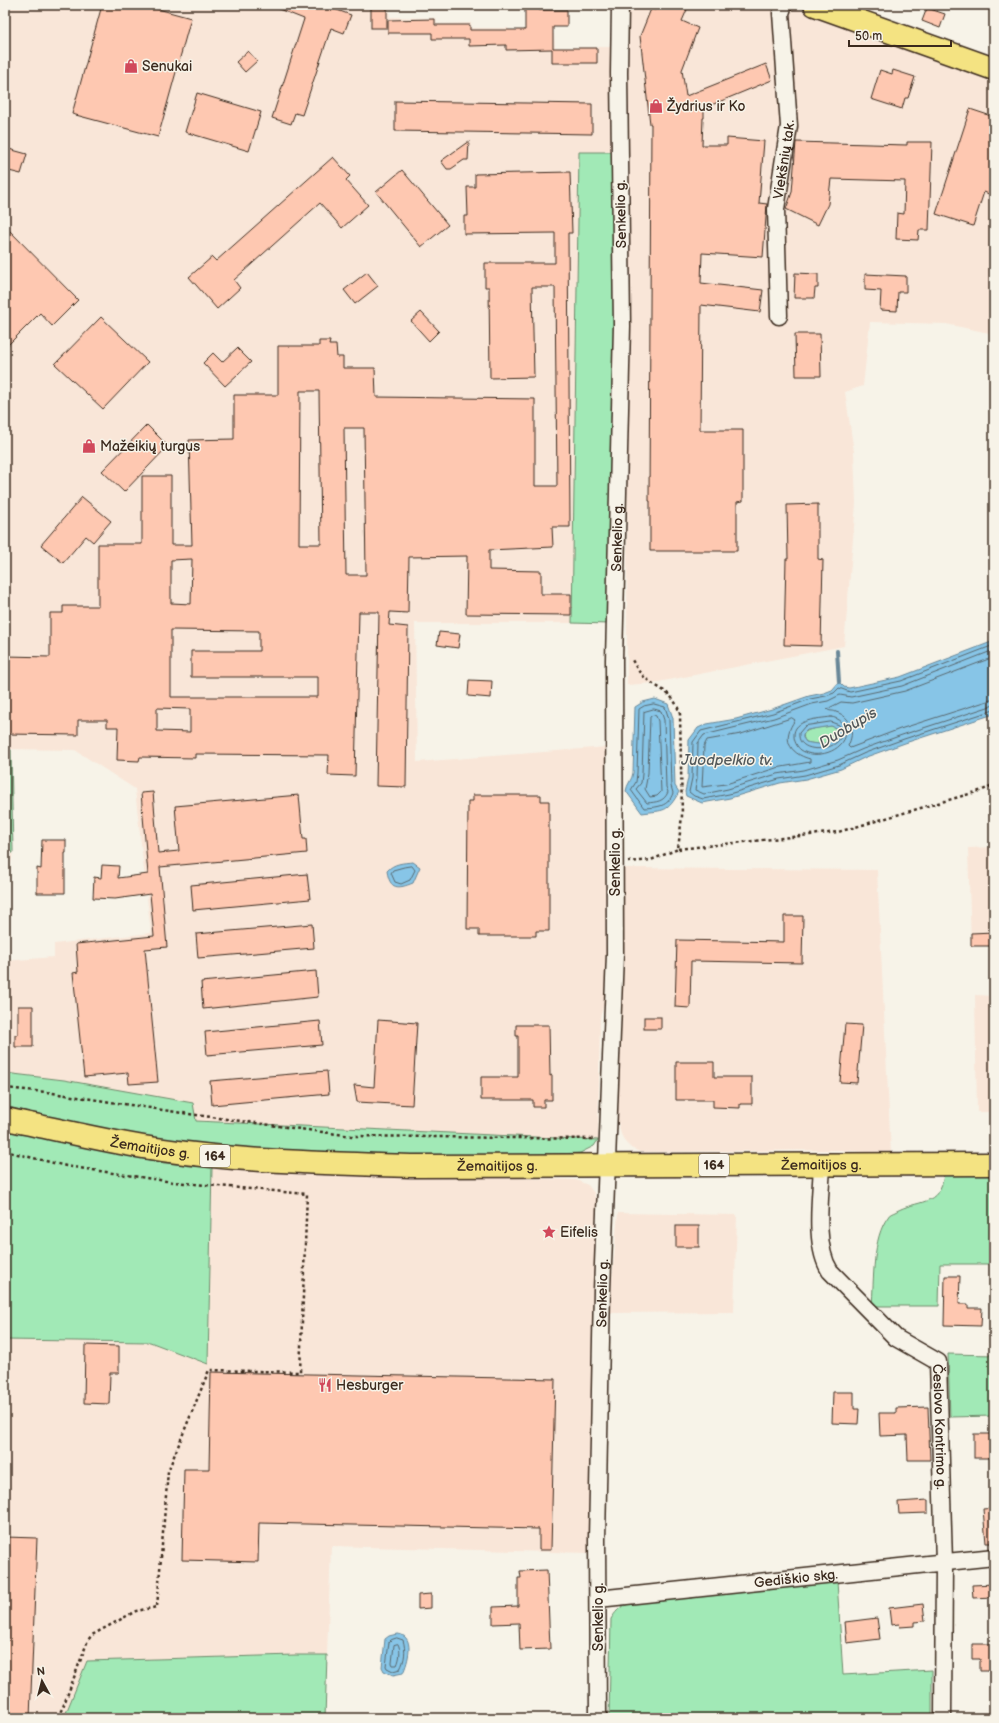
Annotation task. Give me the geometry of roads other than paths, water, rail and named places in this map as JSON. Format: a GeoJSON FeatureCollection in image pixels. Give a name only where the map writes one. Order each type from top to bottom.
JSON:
{"type":"FeatureCollection","features":[{"type":"Feature","properties":{"kind":"main road"},"geometry":{"type":"LineString","coordinates":[[815,5],[994,69]]}},
{"type":"Feature","properties":{"kind":"main road","name":"Žemaitijos g."},"geometry":{"type":"LineString","coordinates":[[5,1119],[115,1143],[164,1150],[236,1158],[411,1166],[994,1164]]}},
{"type":"Feature","properties":{"kind":"street","name":"Senkelio g."},"geometry":{"type":"LineString","coordinates":[[598,1718],[597,1539],[606,1165],[616,954],[614,639],[622,326],[619,73],[620,5]]}},
{"type":"Feature","properties":{"kind":"street","name":"Viekšnių tak."},"geometry":{"type":"LineString","coordinates":[[780,316],[776,209],[789,126],[781,13],[784,5]]}},
{"type":"Feature","properties":{"kind":"street","name":"Česlovo Kontrimo g."},"geometry":{"type":"LineString","coordinates":[[822,1164],[820,1240],[824,1262],[830,1271],[896,1338],[938,1362],[944,1562],[943,1718]]}},
{"type":"Feature","properties":{"kind":"street","name":"Gediškio skg."},"geometry":{"type":"LineString","coordinates":[[598,1599],[994,1558]]}},
{"type":"Feature","properties":{"kind":"water","name":"Juodpelkio tv."},"geometry":{"type":"Polygon","coordinates":[[[994,641],[994,714],[866,757],[841,769],[806,779],[780,783],[730,798],[702,803],[686,796],[685,792],[688,778],[689,740],[698,728],[707,724],[736,719],[772,709],[809,696],[824,693],[832,690],[839,682],[844,687],[849,688],[900,677],[994,641]],[[831,726],[807,730],[803,734],[803,738],[806,742],[815,744],[829,742],[835,737],[837,732],[836,728],[831,726]]]}},
{"type":"Feature","properties":{"kind":"water"},"geometry":{"type":"Polygon","coordinates":[[[655,699],[668,704],[673,718],[675,786],[679,792],[671,804],[665,809],[661,811],[642,813],[626,791],[633,773],[635,707],[643,702],[655,699]]]}},
{"type":"Feature","properties":{"kind":"water"},"geometry":{"type":"Polygon","coordinates":[[[413,862],[420,867],[413,883],[399,887],[390,882],[387,871],[390,868],[402,863],[413,862]]]}},
{"type":"Feature","properties":{"kind":"water"},"geometry":{"type":"Polygon","coordinates":[[[397,1634],[407,1639],[409,1650],[403,1673],[393,1675],[384,1671],[382,1667],[385,1639],[389,1636],[397,1634]]]}},
{"type":"Feature","properties":{"kind":"waterway"},"geometry":{"type":"LineString","coordinates":[[837,651],[839,682]]}},
{"type":"Feature","properties":{"kind":"place","name":"Senukai"},"geometry":{"type":"Point","coordinates":[131,66]}},
{"type":"Feature","properties":{"kind":"place","name":"Žydrius ir Ko"},"geometry":{"type":"Point","coordinates":[656,106]}},
{"type":"Feature","properties":{"kind":"place","name":"Mažeikių turgus"},"geometry":{"type":"Point","coordinates":[89,446]}},
{"type":"Feature","properties":{"kind":"place","name":"Eifelis"},"geometry":{"type":"Point","coordinates":[549,1232]}},
{"type":"Feature","properties":{"kind":"place","name":"Hesburger"},"geometry":{"type":"Point","coordinates":[325,1385]}},
{"type":"Feature","properties":{"kind":"water label","name":"Duobupis"},"geometry":{"type":"Point","coordinates":[848,728]}}]}
